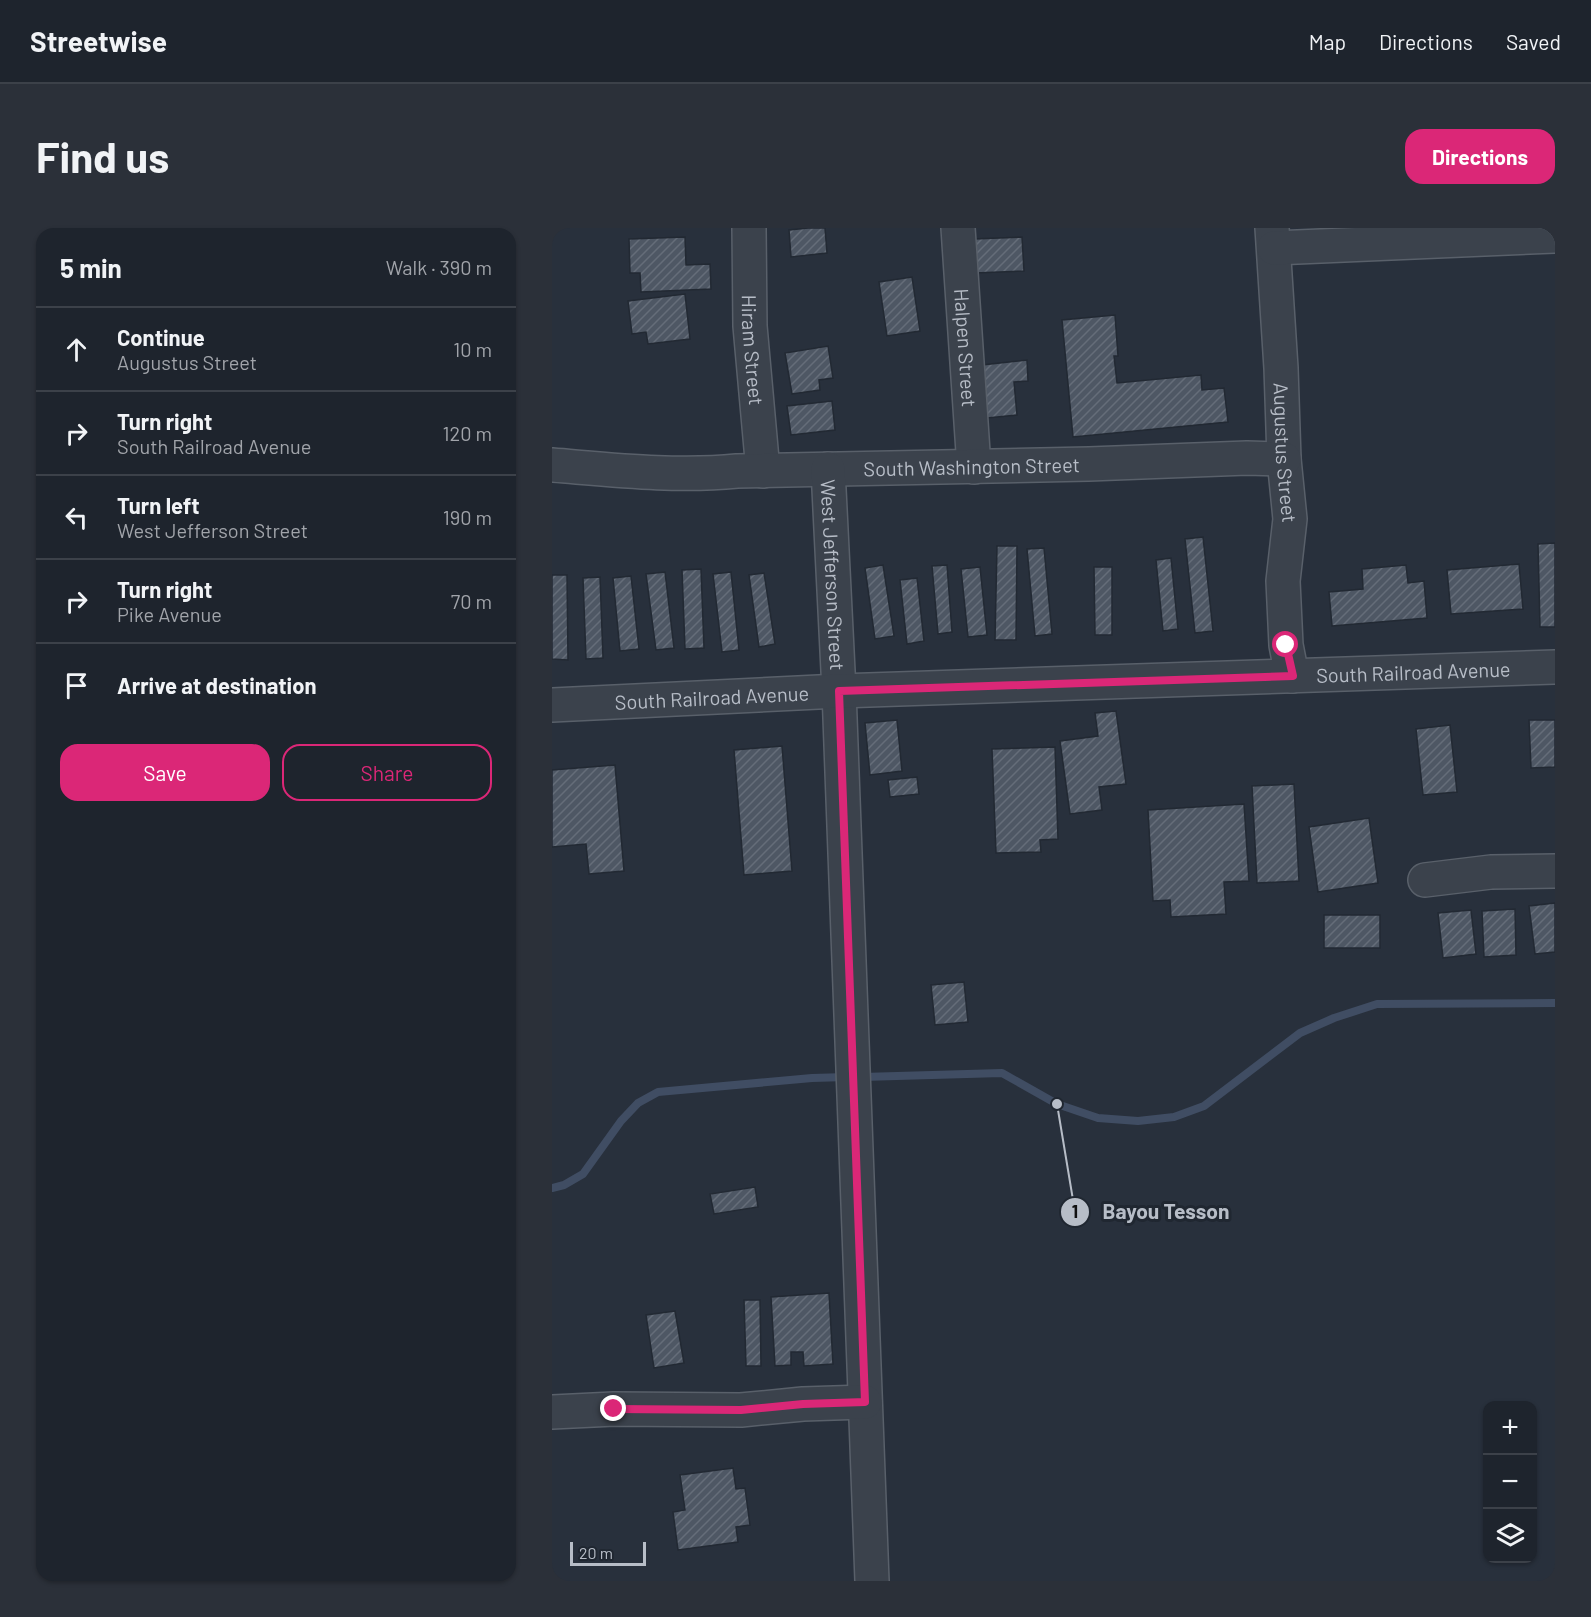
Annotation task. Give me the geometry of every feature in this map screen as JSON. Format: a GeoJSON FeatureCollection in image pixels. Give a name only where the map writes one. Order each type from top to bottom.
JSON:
{"type":"FeatureCollection","features":[{"type":"Feature","properties":{"kind":"street","name":"Hiram Street"},"geometry":{"type":"LineString","coordinates":[[749,228],[750,326],[763,471]]}},
{"type":"Feature","properties":{"kind":"street","name":"Halpen Street"},"geometry":{"type":"LineString","coordinates":[[958,228],[974,467]]}},
{"type":"Feature","properties":{"kind":"street"},"geometry":{"type":"LineString","coordinates":[[1273,238],[1555,236]]}},
{"type":"Feature","properties":{"kind":"street","name":"Augustus Street"},"geometry":{"type":"LineString","coordinates":[[1273,238],[1284,459],[1290,519],[1283,581],[1286,645],[1293,676]]}},
{"type":"Feature","properties":{"kind":"street","name":"South Washington Street"},"geometry":{"type":"LineString","coordinates":[[552,465],[679,474],[1247,458],[1284,459]]}},
{"type":"Feature","properties":{"kind":"street","name":"West Jefferson Street"},"geometry":{"type":"LineString","coordinates":[[828,469],[839,691],[872,1581]]}},
{"type":"Feature","properties":{"kind":"street","name":"South Railroad Avenue"},"geometry":{"type":"LineString","coordinates":[[552,705],[839,691],[1555,667]]}},
{"type":"Feature","properties":{"kind":"street"},"geometry":{"type":"LineString","coordinates":[[1425,880],[1491,872],[1555,871]]}},
{"type":"Feature","properties":{"kind":"street"},"geometry":{"type":"LineString","coordinates":[[552,1413],[614,1409],[741,1410],[803,1404],[865,1402]]}},
{"type":"Feature","properties":{"kind":"building"},"geometry":{"type":"Polygon","coordinates":[[[825,228],[827,253],[791,257],[789,230],[825,228]]]}},
{"type":"Feature","properties":{"kind":"building"},"geometry":{"type":"Polygon","coordinates":[[[685,237],[686,265],[710,264],[711,289],[641,292],[640,273],[630,273],[629,239],[685,237]]]}},
{"type":"Feature","properties":{"kind":"building"},"geometry":{"type":"Polygon","coordinates":[[[1022,237],[1024,271],[975,273],[974,239],[1022,237]]]}},
{"type":"Feature","properties":{"kind":"building"},"geometry":{"type":"Polygon","coordinates":[[[912,277],[920,331],[887,336],[879,282],[912,277]]]}},
{"type":"Feature","properties":{"kind":"building"},"geometry":{"type":"Polygon","coordinates":[[[685,294],[690,339],[648,344],[646,332],[632,334],[628,301],[685,294]]]}},
{"type":"Feature","properties":{"kind":"building"},"geometry":{"type":"Polygon","coordinates":[[[1115,315],[1118,356],[1114,356],[1117,383],[1201,375],[1202,390],[1224,388],[1228,422],[1073,437],[1062,320],[1115,315]]]}},
{"type":"Feature","properties":{"kind":"building"},"geometry":{"type":"Polygon","coordinates":[[[828,346],[833,378],[819,380],[820,390],[792,394],[785,353],[828,346]]]}},
{"type":"Feature","properties":{"kind":"building"},"geometry":{"type":"Polygon","coordinates":[[[1027,360],[1028,381],[1014,382],[1017,415],[987,418],[982,365],[1027,360]]]}},
{"type":"Feature","properties":{"kind":"building"},"geometry":{"type":"Polygon","coordinates":[[[832,401],[835,430],[791,435],[787,406],[832,401]]]}},
{"type":"Feature","properties":{"kind":"building"},"geometry":{"type":"Polygon","coordinates":[[[1203,537],[1213,631],[1195,633],[1185,539],[1203,537]]]}},
{"type":"Feature","properties":{"kind":"building"},"geometry":{"type":"Polygon","coordinates":[[[1555,543],[1555,627],[1540,627],[1538,544],[1555,543]]]}},
{"type":"Feature","properties":{"kind":"building"},"geometry":{"type":"Polygon","coordinates":[[[997,546],[1017,546],[1016,640],[995,640],[997,546]]]}},
{"type":"Feature","properties":{"kind":"building"},"geometry":{"type":"Polygon","coordinates":[[[1044,548],[1052,634],[1035,636],[1027,549],[1044,548]]]}},
{"type":"Feature","properties":{"kind":"building"},"geometry":{"type":"Polygon","coordinates":[[[1171,558],[1178,629],[1163,631],[1156,560],[1171,558]]]}},
{"type":"Feature","properties":{"kind":"building"},"geometry":{"type":"Polygon","coordinates":[[[1519,564],[1523,609],[1451,614],[1447,570],[1519,564]]]}},
{"type":"Feature","properties":{"kind":"building"},"geometry":{"type":"Polygon","coordinates":[[[883,565],[894,636],[875,639],[865,568],[883,565]]]}},
{"type":"Feature","properties":{"kind":"building"},"geometry":{"type":"Polygon","coordinates":[[[947,565],[952,632],[938,634],[932,566],[947,565]]]}},
{"type":"Feature","properties":{"kind":"building"},"geometry":{"type":"Polygon","coordinates":[[[1406,565],[1408,583],[1424,581],[1427,618],[1332,626],[1329,592],[1363,589],[1362,569],[1406,565]]]}},
{"type":"Feature","properties":{"kind":"building"},"geometry":{"type":"Polygon","coordinates":[[[980,567],[987,635],[968,637],[961,569],[980,567]]]}},
{"type":"Feature","properties":{"kind":"building"},"geometry":{"type":"Polygon","coordinates":[[[1094,567],[1112,567],[1112,635],[1095,635],[1094,567]]]}},
{"type":"Feature","properties":{"kind":"building"},"geometry":{"type":"Polygon","coordinates":[[[701,569],[704,648],[685,649],[682,570],[701,569]]]}},
{"type":"Feature","properties":{"kind":"building"},"geometry":{"type":"Polygon","coordinates":[[[665,572],[674,648],[656,650],[646,574],[665,572]]]}},
{"type":"Feature","properties":{"kind":"building"},"geometry":{"type":"Polygon","coordinates":[[[731,572],[739,650],[722,652],[713,574],[731,572]]]}},
{"type":"Feature","properties":{"kind":"building"},"geometry":{"type":"Polygon","coordinates":[[[764,573],[775,644],[759,647],[749,575],[764,573]]]}},
{"type":"Feature","properties":{"kind":"building"},"geometry":{"type":"Polygon","coordinates":[[[552,575],[567,575],[568,660],[552,659],[552,575]]]}},
{"type":"Feature","properties":{"kind":"building"},"geometry":{"type":"Polygon","coordinates":[[[631,576],[639,649],[620,651],[613,578],[631,576]]]}},
{"type":"Feature","properties":{"kind":"building"},"geometry":{"type":"Polygon","coordinates":[[[600,577],[603,658],[586,659],[583,578],[600,577]]]}},
{"type":"Feature","properties":{"kind":"building"},"geometry":{"type":"Polygon","coordinates":[[[917,578],[924,641],[907,644],[900,580],[917,578]]]}},
{"type":"Feature","properties":{"kind":"building"},"geometry":{"type":"Polygon","coordinates":[[[1116,711],[1126,784],[1099,787],[1102,810],[1070,814],[1060,741],[1098,736],[1095,713],[1116,711]]]}},
{"type":"Feature","properties":{"kind":"building"},"geometry":{"type":"Polygon","coordinates":[[[897,720],[902,771],[870,775],[865,723],[897,720]]]}},
{"type":"Feature","properties":{"kind":"building"},"geometry":{"type":"Polygon","coordinates":[[[1529,720],[1555,720],[1555,767],[1531,768],[1529,720]]]}},
{"type":"Feature","properties":{"kind":"building"},"geometry":{"type":"Polygon","coordinates":[[[1450,725],[1457,792],[1423,795],[1416,729],[1450,725]]]}},
{"type":"Feature","properties":{"kind":"building"},"geometry":{"type":"Polygon","coordinates":[[[782,746],[792,871],[744,875],[734,750],[782,746]]]}},
{"type":"Feature","properties":{"kind":"building"},"geometry":{"type":"Polygon","coordinates":[[[1055,747],[1058,839],[1040,840],[1041,852],[996,853],[992,749],[1055,747]]]}},
{"type":"Feature","properties":{"kind":"building"},"geometry":{"type":"Polygon","coordinates":[[[615,765],[624,871],[589,874],[586,844],[552,847],[552,770],[615,765]]]}},
{"type":"Feature","properties":{"kind":"building"},"geometry":{"type":"Polygon","coordinates":[[[917,777],[919,794],[890,797],[888,780],[917,777]]]}},
{"type":"Feature","properties":{"kind":"building"},"geometry":{"type":"Polygon","coordinates":[[[1294,784],[1299,881],[1257,883],[1252,786],[1294,784]]]}},
{"type":"Feature","properties":{"kind":"building"},"geometry":{"type":"Polygon","coordinates":[[[1244,804],[1249,881],[1224,882],[1226,914],[1171,917],[1170,900],[1153,901],[1148,810],[1244,804]]]}},
{"type":"Feature","properties":{"kind":"building"},"geometry":{"type":"Polygon","coordinates":[[[1369,818],[1378,883],[1318,892],[1309,827],[1369,818]]]}},
{"type":"Feature","properties":{"kind":"building"},"geometry":{"type":"Polygon","coordinates":[[[1555,903],[1555,952],[1535,954],[1529,906],[1555,903]]]}},
{"type":"Feature","properties":{"kind":"building"},"geometry":{"type":"Polygon","coordinates":[[[1515,909],[1516,955],[1484,957],[1482,911],[1515,909]]]}},
{"type":"Feature","properties":{"kind":"building"},"geometry":{"type":"Polygon","coordinates":[[[1471,910],[1476,954],[1443,958],[1438,913],[1471,910]]]}},
{"type":"Feature","properties":{"kind":"building"},"geometry":{"type":"Polygon","coordinates":[[[1324,915],[1380,915],[1380,948],[1324,948],[1324,915]]]}},
{"type":"Feature","properties":{"kind":"building"},"geometry":{"type":"Polygon","coordinates":[[[964,982],[968,1022],[935,1025],[931,985],[964,982]]]}},
{"type":"Feature","properties":{"kind":"building"},"geometry":{"type":"Polygon","coordinates":[[[755,1187],[758,1207],[714,1214],[710,1194],[755,1187]]]}},
{"type":"Feature","properties":{"kind":"building"},"geometry":{"type":"Polygon","coordinates":[[[829,1293],[833,1364],[804,1366],[803,1352],[791,1352],[791,1365],[775,1366],[771,1297],[829,1293]]]}},
{"type":"Feature","properties":{"kind":"building"},"geometry":{"type":"Polygon","coordinates":[[[744,1300],[760,1300],[761,1366],[746,1366],[744,1300]]]}},
{"type":"Feature","properties":{"kind":"building"},"geometry":{"type":"Polygon","coordinates":[[[675,1311],[684,1363],[654,1368],[646,1315],[675,1311]]]}},
{"type":"Feature","properties":{"kind":"building"},"geometry":{"type":"Polygon","coordinates":[[[733,1468],[736,1489],[745,1488],[750,1525],[736,1527],[738,1542],[678,1550],[673,1512],[685,1510],[680,1475],[733,1468]]]}},
{"type":"Feature","properties":{"kind":"waterway"},"geometry":{"type":"LineString","coordinates":[[862,1077],[1002,1073],[1057,1104],[1098,1118],[1138,1121],[1174,1117],[1204,1106],[1300,1033],[1334,1018],[1377,1004],[1555,1003]]}},
{"type":"Feature","properties":{"kind":"waterway"},"geometry":{"type":"LineString","coordinates":[[552,1188],[564,1185],[583,1174],[621,1121],[638,1103],[658,1092],[847,1077]]}},
{"type":"Feature","properties":{"kind":"place","name":"Bayou Tesson"},"geometry":{"type":"Point","coordinates":[1057,1104]}},
{"type":"Feature","properties":{"kind":"route"},"geometry":{"type":"LineString","coordinates":[[614,1409],[741,1410],[803,1404],[865,1402],[839,691],[1293,676],[1286,645]]}}]}
